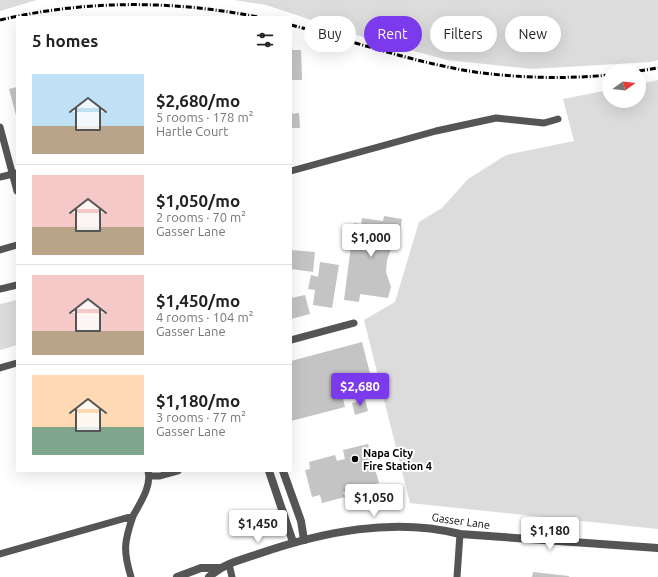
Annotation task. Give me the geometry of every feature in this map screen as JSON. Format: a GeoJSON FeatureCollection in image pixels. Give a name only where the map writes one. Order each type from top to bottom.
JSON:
{"type":"FeatureCollection","features":[{"type":"Feature","properties":{"kind":"street"},"geometry":{"type":"LineString","coordinates":[[269,472],[293,542]]}},
{"type":"Feature","properties":{"kind":"street"},"geometry":{"type":"LineString","coordinates":[[283,472],[301,521],[304,540]]}},
{"type":"Feature","properties":{"kind":"street","name":"Gasser Lane"},"geometry":{"type":"LineString","coordinates":[[209,577],[219,568],[293,542],[339,532],[397,526],[430,528],[460,534],[658,548]]}},
{"type":"Feature","properties":{"kind":"street","name":"Gasser Lane"},"geometry":{"type":"LineString","coordinates":[[177,577],[201,568],[219,568]]}},
{"type":"Feature","properties":{"kind":"lane"},"geometry":{"type":"LineString","coordinates":[[292,171],[436,131],[496,118],[544,123],[558,119]]}},
{"type":"Feature","properties":{"kind":"lane"},"geometry":{"type":"LineString","coordinates":[[0,127],[15,173],[0,177]]}},
{"type":"Feature","properties":{"kind":"lane"},"geometry":{"type":"LineString","coordinates":[[0,250],[16,245]]}},
{"type":"Feature","properties":{"kind":"lane"},"geometry":{"type":"LineString","coordinates":[[0,289],[16,285]]}},
{"type":"Feature","properties":{"kind":"lane"},"geometry":{"type":"LineString","coordinates":[[292,340],[354,323]]}},
{"type":"Feature","properties":{"kind":"lane"},"geometry":{"type":"LineString","coordinates":[[0,368],[16,363]]}},
{"type":"Feature","properties":{"kind":"lane"},"geometry":{"type":"LineString","coordinates":[[131,577],[125,558],[126,534],[133,516],[145,493],[149,474],[160,476],[174,472]]}},
{"type":"Feature","properties":{"kind":"lane"},"geometry":{"type":"LineString","coordinates":[[0,554],[133,516]]}},
{"type":"Feature","properties":{"kind":"lane"},"geometry":{"type":"LineString","coordinates":[[457,577],[460,534]]}},
{"type":"Feature","properties":{"kind":"lane"},"geometry":{"type":"LineString","coordinates":[[229,564],[232,577]]}},
{"type":"Feature","properties":{"kind":"shaded area"},"geometry":{"type":"Polygon","coordinates":[[[0,0],[37,0],[0,11],[0,0]]]}},
{"type":"Feature","properties":{"kind":"shaded area"},"geometry":{"type":"Polygon","coordinates":[[[234,0],[658,0],[658,60],[651,62],[532,69],[447,60],[418,52],[422,52],[422,16],[364,16],[364,37],[356,35],[356,16],[304,16],[304,18],[266,5],[234,0]]]}},
{"type":"Feature","properties":{"kind":"shaded area"},"geometry":{"type":"Polygon","coordinates":[[[658,80],[658,529],[410,503],[364,320],[395,302],[419,222],[442,208],[468,179],[506,155],[574,141],[563,99],[602,91],[602,108],[646,108],[646,83],[658,80]]]}},
{"type":"Feature","properties":{"kind":"shaded area"},"geometry":{"type":"Polygon","coordinates":[[[16,300],[16,345],[0,350],[0,304],[16,300]]]}},
{"type":"Feature","properties":{"kind":"building"},"geometry":{"type":"Polygon","coordinates":[[[292,50],[301,50],[302,80],[292,80],[292,50]]]}},
{"type":"Feature","properties":{"kind":"building"},"geometry":{"type":"Polygon","coordinates":[[[16,87],[16,115],[9,89],[16,87]]]}},
{"type":"Feature","properties":{"kind":"building"},"geometry":{"type":"Polygon","coordinates":[[[299,113],[300,128],[292,128],[292,114],[299,113]]]}},
{"type":"Feature","properties":{"kind":"building"},"geometry":{"type":"Polygon","coordinates":[[[384,216],[402,219],[400,231],[387,260],[386,272],[391,287],[388,298],[360,294],[359,302],[344,300],[354,223],[361,224],[362,218],[383,221],[384,216]]]}},
{"type":"Feature","properties":{"kind":"building"},"geometry":{"type":"Polygon","coordinates":[[[292,250],[315,252],[313,272],[292,269],[292,250]]]}},
{"type":"Feature","properties":{"kind":"building"},"geometry":{"type":"Polygon","coordinates":[[[320,262],[339,265],[332,308],[313,305],[315,290],[308,289],[311,275],[318,277],[320,262]]]}},
{"type":"Feature","properties":{"kind":"building"},"geometry":{"type":"Polygon","coordinates":[[[305,295],[310,314],[292,319],[292,298],[305,295]]]}},
{"type":"Feature","properties":{"kind":"building"},"geometry":{"type":"Polygon","coordinates":[[[362,342],[373,385],[342,394],[345,407],[292,421],[292,361],[362,342]]]}},
{"type":"Feature","properties":{"kind":"building"},"geometry":{"type":"Polygon","coordinates":[[[365,399],[368,411],[355,415],[352,403],[365,399]]]}},
{"type":"Feature","properties":{"kind":"building","name":"Napa City Fire Station 4"},"geometry":{"type":"Polygon","coordinates":[[[368,444],[379,483],[343,492],[345,497],[322,503],[320,495],[312,497],[305,470],[310,469],[309,462],[335,455],[337,461],[345,459],[343,450],[368,444]]]}},
{"type":"Feature","properties":{"kind":"building"},"geometry":{"type":"Polygon","coordinates":[[[533,572],[569,576],[569,577],[532,577],[533,572]]]}},
{"type":"Feature","properties":{"kind":"railway"},"geometry":{"type":"LineString","coordinates":[[18,16],[64,9],[129,5],[193,7],[253,16]]}},
{"type":"Feature","properties":{"kind":"railway"},"geometry":{"type":"LineString","coordinates":[[0,20],[16,16]]}},
{"type":"Feature","properties":{"kind":"railway"},"geometry":{"type":"LineString","coordinates":[[292,25],[410,58],[482,73],[546,77],[602,75]]}},
{"type":"Feature","properties":{"kind":"railway"},"geometry":{"type":"LineString","coordinates":[[646,70],[658,68]]}},
{"type":"Feature","properties":{"kind":"place","name":"Napa City Fire Station 4"},"geometry":{"type":"Point","coordinates":[355,459]}}]}
